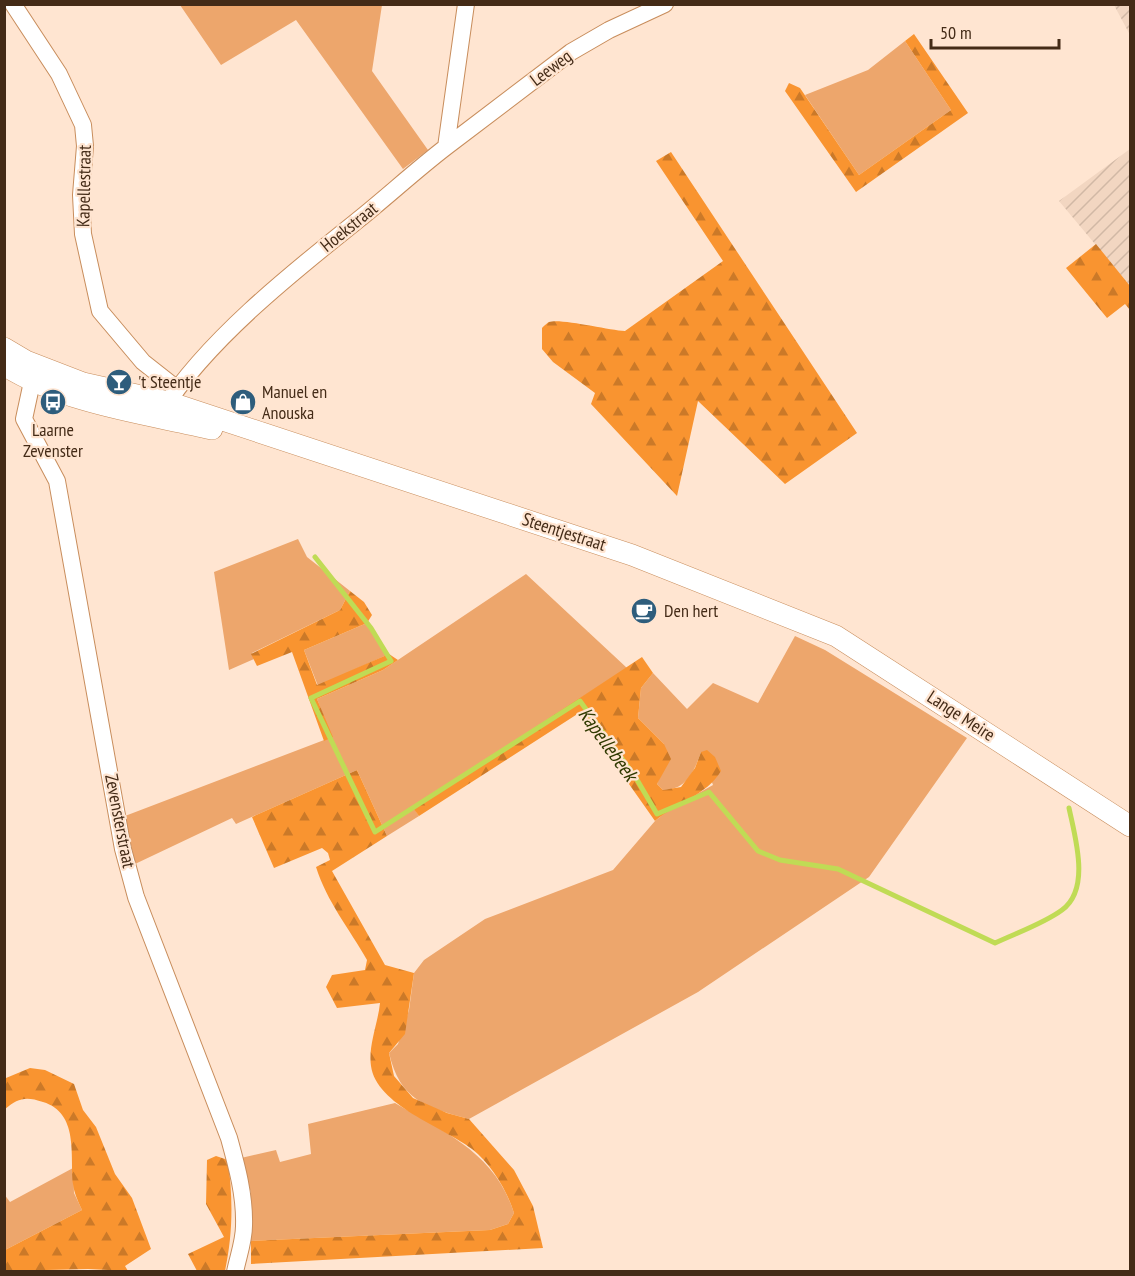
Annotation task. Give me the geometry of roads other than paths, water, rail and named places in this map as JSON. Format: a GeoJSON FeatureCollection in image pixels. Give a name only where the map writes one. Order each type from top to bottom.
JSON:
{"type":"FeatureCollection","features":[{"type":"Feature","properties":{"kind":"street","name":"Kapellestraat"},"geometry":{"type":"LineString","coordinates":[[13,4],[59,74],[83,125],[85,146],[81,195],[82,234],[100,311],[143,362],[168,402]]}},
{"type":"Feature","properties":{"kind":"street"},"geometry":{"type":"LineString","coordinates":[[446,147],[466,4]]}},
{"type":"Feature","properties":{"kind":"street","name":"Leeweg"},"geometry":{"type":"LineString","coordinates":[[446,147],[571,52],[609,30],[665,4]]}},
{"type":"Feature","properties":{"kind":"street","name":"Hoekstraat"},"geometry":{"type":"LineString","coordinates":[[168,402],[286,278],[446,147]]}},
{"type":"Feature","properties":{"kind":"street","name":"Steentjestraat"},"geometry":{"type":"LineString","coordinates":[[4,348],[33,373],[78,398],[168,402],[632,555],[786,614]]}},
{"type":"Feature","properties":{"kind":"street","name":"Steentjestraat"},"geometry":{"type":"LineString","coordinates":[[4,365],[33,373]]}},
{"type":"Feature","properties":{"kind":"street","name":"Zevensterstraat"},"geometry":{"type":"LineString","coordinates":[[33,373],[24,418],[57,482],[123,849],[136,897],[229,1138],[237,1166],[243,1203],[244,1228],[235,1272]]}},
{"type":"Feature","properties":{"kind":"street","name":"Lange Meire"},"geometry":{"type":"LineString","coordinates":[[786,614],[836,636],[1131,826]]}},
{"type":"Feature","properties":{"kind":"waterway","name":"Kapellebeek"},"geometry":{"type":"LineString","coordinates":[[315,557],[371,628],[391,661],[311,698],[375,832],[580,701],[636,778],[657,814],[709,792],[758,851],[780,860],[838,869],[995,943],[1046,920],[1071,901],[1079,876],[1079,862],[1069,808]]}},
{"type":"Feature","properties":{"kind":"place","name":"'t Steentje"},"geometry":{"type":"Point","coordinates":[119,382]}},
{"type":"Feature","properties":{"kind":"place","name":"Laarne Zevenster"},"geometry":{"type":"Point","coordinates":[53,402]}},
{"type":"Feature","properties":{"kind":"place","name":"Manuel en Anouska"},"geometry":{"type":"Point","coordinates":[243,402]}},
{"type":"Feature","properties":{"kind":"place","name":"Den hert"},"geometry":{"type":"Point","coordinates":[644,611]}}]}
